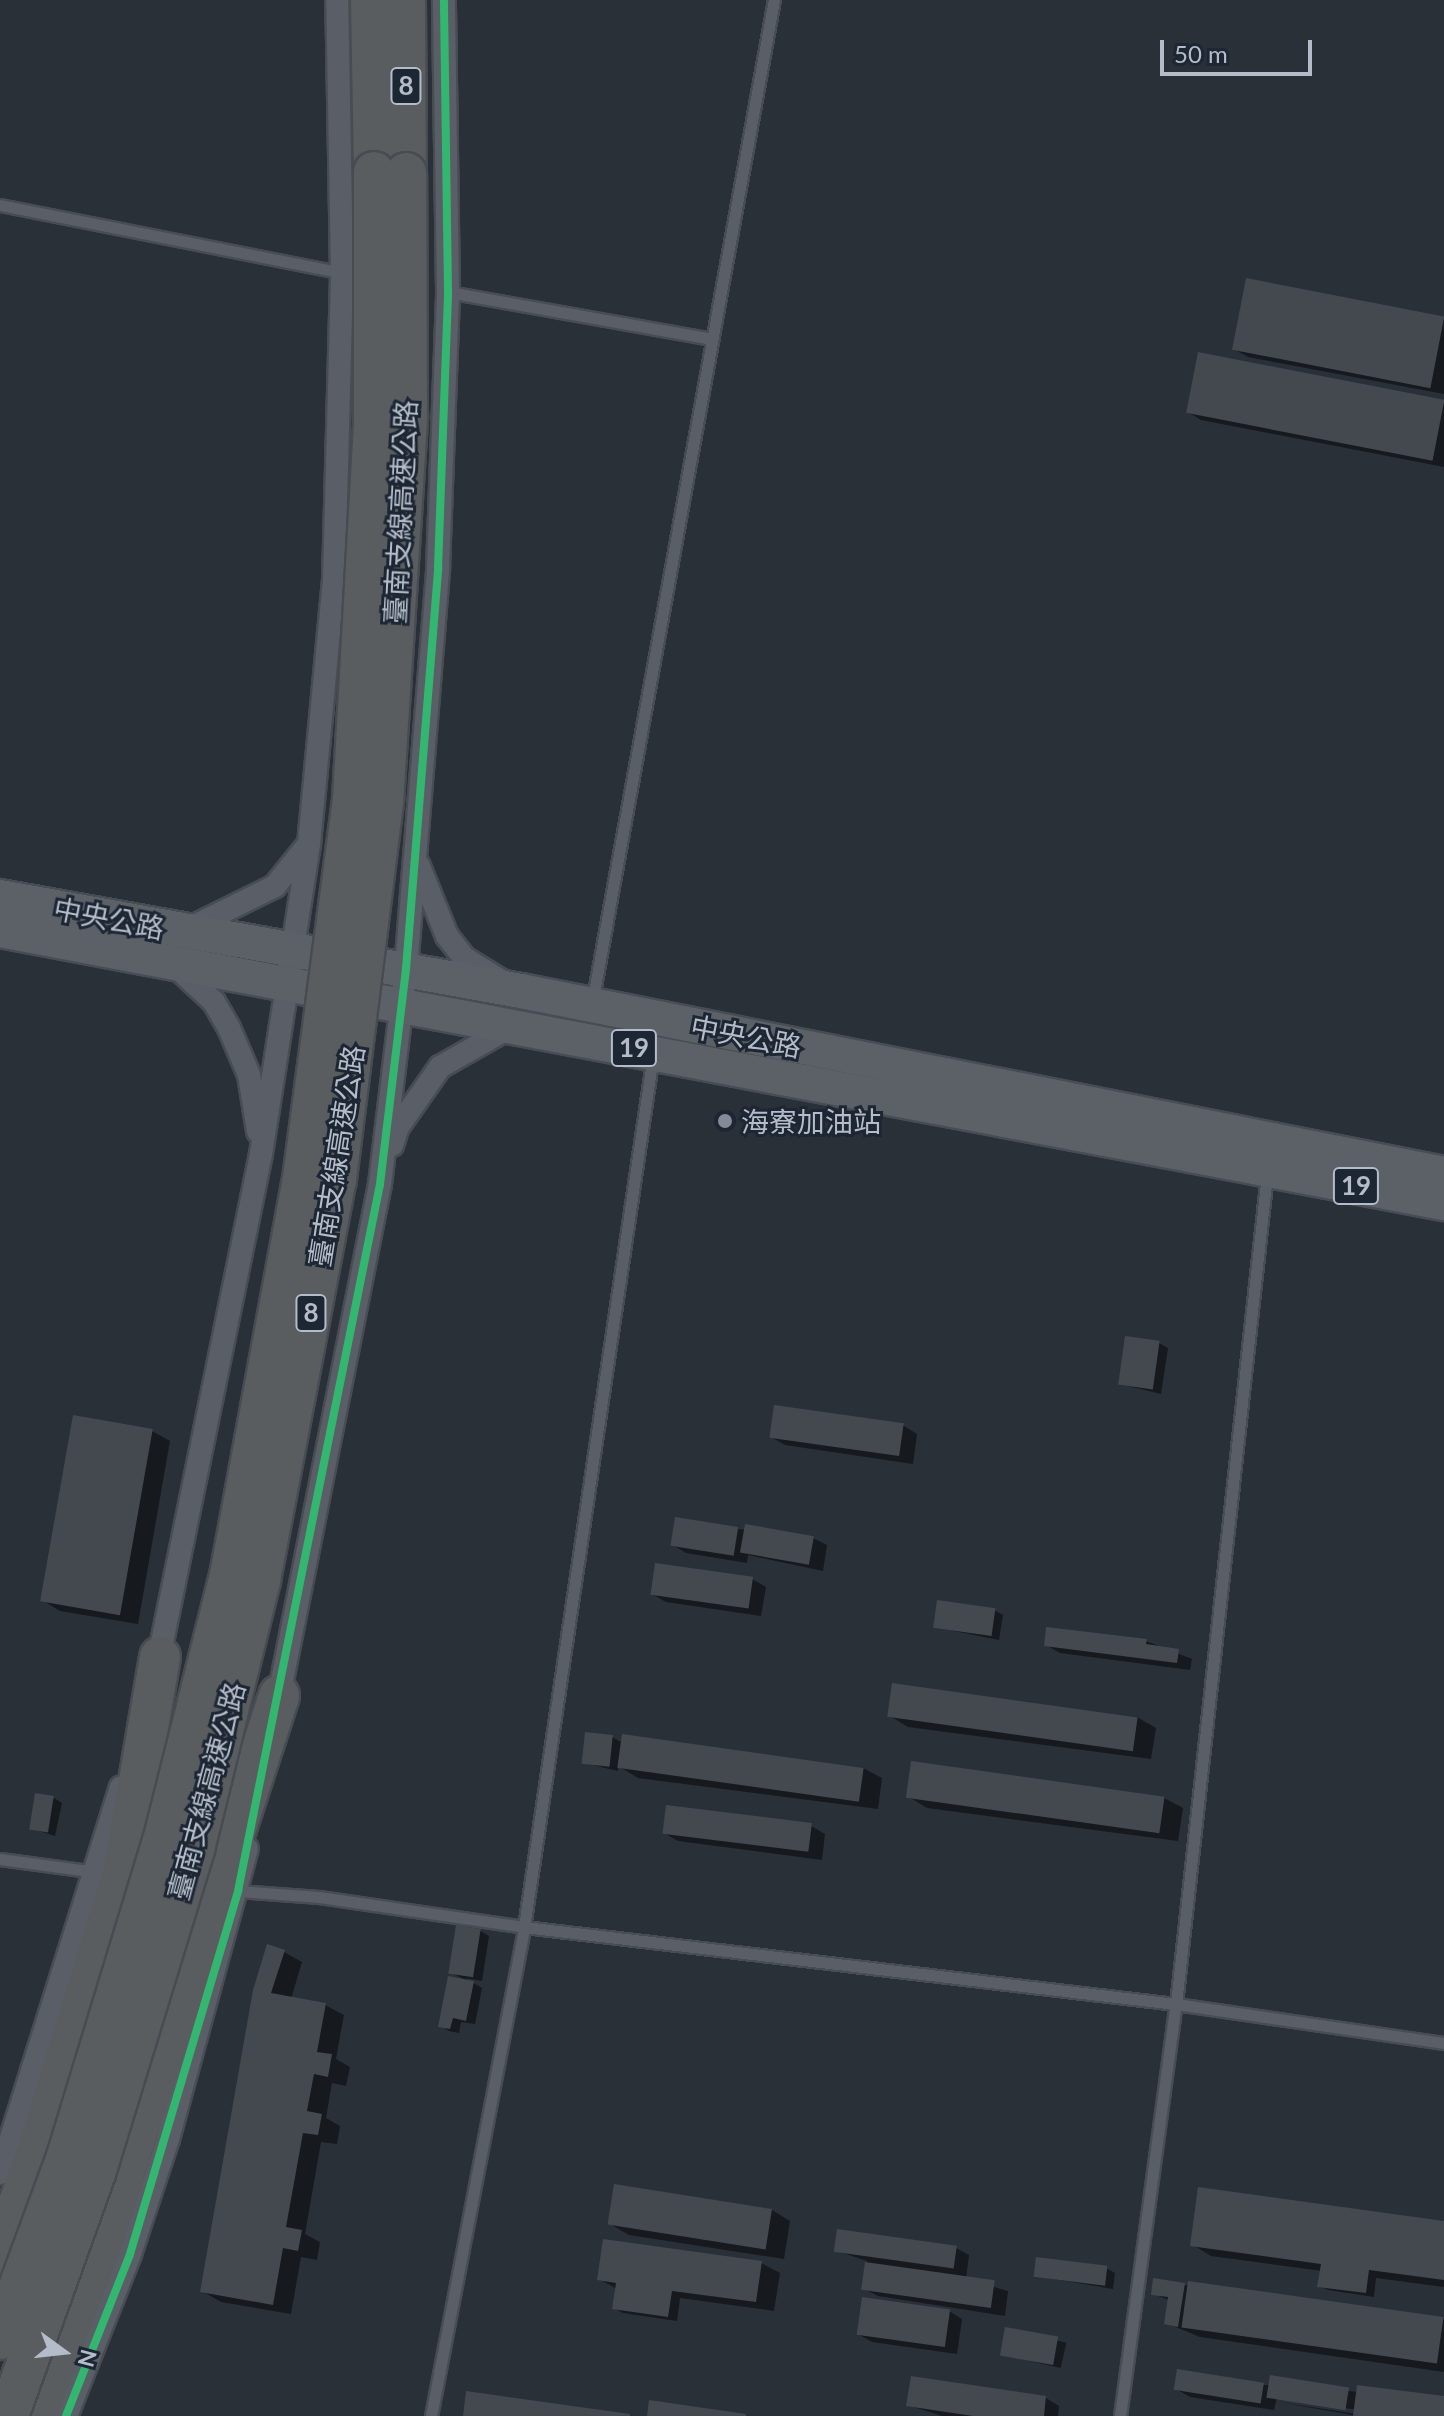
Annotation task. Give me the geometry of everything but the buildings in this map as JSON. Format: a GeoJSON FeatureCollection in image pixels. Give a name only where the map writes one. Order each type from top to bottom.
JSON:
{"type":"FeatureCollection","features":[{"type":"Feature","properties":{"kind":"highway","name":"臺南支線高速公路"},"geometry":{"type":"LineString","coordinates":[[8,2416],[96,2170],[194,1849],[260,1580],[336,1179],[383,802],[407,416],[390,172],[371,0]]}},
{"type":"Feature","properties":{"kind":"highway","name":"臺南支線高速公路"},"geometry":{"type":"LineString","coordinates":[[0,2339],[67,2157],[163,1842],[231,1571],[304,1172],[353,799],[390,172],[405,0]]}},
{"type":"Feature","properties":{"kind":"highway"},"geometry":{"type":"LineString","coordinates":[[0,2254],[75,2030],[124,1870],[160,1657]]}},
{"type":"Feature","properties":{"kind":"highway"},"geometry":{"type":"LineString","coordinates":[[36,2416],[163,2056],[279,1696]]}},
{"type":"Feature","properties":{"kind":"main road","name":"中央公路"},"geometry":{"type":"LineString","coordinates":[[0,897],[175,948],[288,987],[654,1051],[1267,1169],[1441,1183]]}},
{"type":"Feature","properties":{"kind":"main road","name":"中央公路"},"geometry":{"type":"LineString","coordinates":[[0,930],[175,948],[295,951],[406,969],[592,1005],[1441,1183]]}},
{"type":"Feature","properties":{"kind":"street"},"geometry":{"type":"LineString","coordinates":[[0,2173],[96,1872],[160,1657],[261,1154],[295,951],[309,844],[334,581],[342,273],[337,0]]}},
{"type":"Feature","properties":{"kind":"street"},"geometry":{"type":"LineString","coordinates":[[66,2416],[130,2254],[238,1891],[380,1184],[406,969],[438,568],[448,292],[444,0]]}},
{"type":"Feature","properties":{"kind":"street"},"geometry":{"type":"LineString","coordinates":[[261,1154],[249,1075],[214,1002],[175,948],[223,915],[275,886],[309,844]]}},
{"type":"Feature","properties":{"kind":"street"},"geometry":{"type":"LineString","coordinates":[[414,850],[447,936],[464,958],[521,991]]}},
{"type":"Feature","properties":{"kind":"street"},"geometry":{"type":"LineString","coordinates":[[380,1184],[398,1127],[440,1067],[514,1025]]}},
{"type":"Feature","properties":{"kind":"lane"},"geometry":{"type":"LineString","coordinates":[[592,1005],[774,0]]}},
{"type":"Feature","properties":{"kind":"lane"},"geometry":{"type":"LineString","coordinates":[[0,205],[342,273]]}},
{"type":"Feature","properties":{"kind":"lane"},"geometry":{"type":"LineString","coordinates":[[448,292],[711,339]]}},
{"type":"Feature","properties":{"kind":"lane"},"geometry":{"type":"LineString","coordinates":[[431,2416],[524,1927],[654,1051]]}},
{"type":"Feature","properties":{"kind":"lane"},"geometry":{"type":"LineString","coordinates":[[1120,2416],[1176,2004],[1267,1169]]}},
{"type":"Feature","properties":{"kind":"lane"},"geometry":{"type":"LineString","coordinates":[[0,1859],[96,1872]]}},
{"type":"Feature","properties":{"kind":"lane"},"geometry":{"type":"LineString","coordinates":[[238,1891],[319,1897],[524,1927],[1176,2004],[1444,2043]]}},
{"type":"Feature","properties":{"kind":"cycle path"},"geometry":{"type":"LineString","coordinates":[[66,2416],[130,2254],[238,1891],[380,1184],[406,969],[438,568],[448,292],[444,0]]}},
{"type":"Feature","properties":{"kind":"place","name":"海寮加油站"},"geometry":{"type":"Point","coordinates":[725,1121]}}]}
